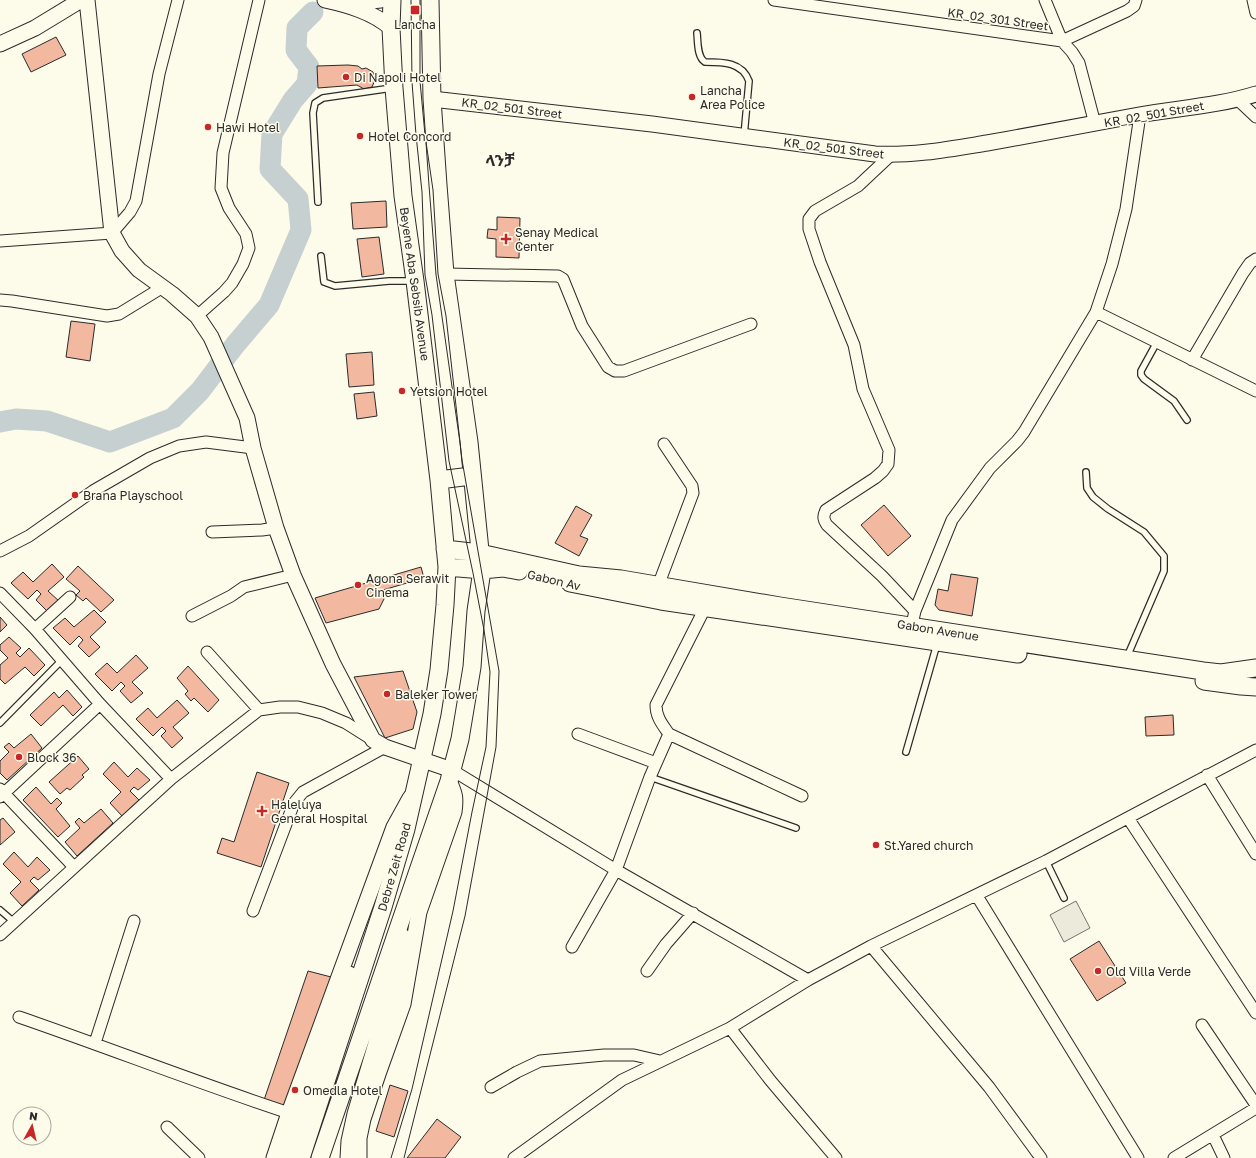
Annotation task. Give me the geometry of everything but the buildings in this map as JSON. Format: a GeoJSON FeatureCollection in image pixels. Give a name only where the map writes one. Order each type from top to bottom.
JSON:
{"type":"FeatureCollection","features":[{"type":"Feature","properties":{"kind":"main road","name":"Beyene Aba Sebsib Avenue"},"geometry":{"type":"LineString","coordinates":[[392,0],[391,28],[394,88],[403,196],[415,281],[439,480],[447,567]]}},
{"type":"Feature","properties":{"kind":"main road"},"geometry":{"type":"LineString","coordinates":[[320,1158],[451,776],[460,739],[472,667],[476,611],[482,570],[471,476],[469,442],[445,274],[432,99],[430,0]]}},
{"type":"Feature","properties":{"kind":"main road"},"geometry":{"type":"LineString","coordinates":[[439,480],[471,476]]}},
{"type":"Feature","properties":{"kind":"main road","name":"Gabon Av"},"geometry":{"type":"LineString","coordinates":[[445,549],[480,552],[579,576],[621,579]]}},
{"type":"Feature","properties":{"kind":"main road","name":"Gabon Av"},"geometry":{"type":"LineString","coordinates":[[447,567],[482,570],[503,568],[590,588],[659,594]]}},
{"type":"Feature","properties":{"kind":"main road","name":"Debre Zeit Road"},"geometry":{"type":"LineString","coordinates":[[302,1158],[383,907],[417,785],[432,714],[439,670],[447,567]]}},
{"type":"Feature","properties":{"kind":"main road","name":"Gabon Avenue"},"geometry":{"type":"LineString","coordinates":[[621,579],[659,594],[705,608],[912,625],[937,642],[1214,683],[1256,687]]}},
{"type":"Feature","properties":{"kind":"main road","name":"Gabon Avenue"},"geometry":{"type":"LineString","coordinates":[[659,594],[912,625],[1209,672],[1221,673],[1256,668]]}},
{"type":"Feature","properties":{"kind":"main road"},"geometry":{"type":"LineString","coordinates":[[287,1158],[327,1035],[356,956],[383,907]]}},
{"type":"Feature","properties":{"kind":"main road"},"geometry":{"type":"LineString","coordinates":[[349,1158],[350,1141],[356,1114],[396,980],[403,942],[400,923]]}},
{"type":"Feature","properties":{"kind":"street"},"geometry":{"type":"LineString","coordinates":[[3,39],[35,28],[82,0]]}},
{"type":"Feature","properties":{"kind":"street"},"geometry":{"type":"LineString","coordinates":[[87,0],[112,233],[122,251],[139,270],[163,287],[197,316],[211,337],[247,418],[253,448],[276,528],[293,575],[333,664],[379,743]]}},
{"type":"Feature","properties":{"kind":"street"},"geometry":{"type":"LineString","coordinates":[[0,241],[112,233],[130,212],[136,201],[159,74],[178,0]]}},
{"type":"Feature","properties":{"kind":"street"},"geometry":{"type":"LineString","coordinates":[[197,316],[232,283],[243,264],[249,248],[246,234],[229,208],[221,188],[223,153],[259,0]]}},
{"type":"Feature","properties":{"kind":"street"},"geometry":{"type":"LineString","coordinates":[[327,1],[360,2],[381,0]]}},
{"type":"Feature","properties":{"kind":"street","name":"KR_02_301 Street"},"geometry":{"type":"LineString","coordinates":[[774,0],[816,3],[1062,42],[1127,11],[1134,6],[1136,0]]}},
{"type":"Feature","properties":{"kind":"street"},"geometry":{"type":"LineString","coordinates":[[1045,0],[1062,42],[1072,52],[1079,63],[1095,124]]}},
{"type":"Feature","properties":{"kind":"street"},"geometry":{"type":"LineString","coordinates":[[1253,0],[1256,13]]}},
{"type":"Feature","properties":{"kind":"street"},"geometry":{"type":"LineString","coordinates":[[327,1],[371,14],[382,20],[391,28]]}},
{"type":"Feature","properties":{"kind":"street","name":"KR_02_501 Street"},"geometry":{"type":"LineString","coordinates":[[432,99],[652,124],[891,155],[944,150],[1140,115],[1238,100],[1256,94]]}},
{"type":"Feature","properties":{"kind":"street"},"geometry":{"type":"LineString","coordinates":[[1238,100],[1256,116]]}},
{"type":"Feature","properties":{"kind":"street"},"geometry":{"type":"LineString","coordinates":[[912,625],[952,520],[990,468],[1024,432],[1096,312],[1112,264],[1126,209],[1140,115]]}},
{"type":"Feature","properties":{"kind":"street"},"geometry":{"type":"LineString","coordinates":[[891,155],[858,186],[815,211],[809,219],[809,228],[820,262],[854,345],[863,389],[888,450],[888,464],[883,471],[875,478],[826,510],[823,515],[824,520],[827,525],[882,576],[912,625]]}},
{"type":"Feature","properties":{"kind":"street"},"geometry":{"type":"LineString","coordinates":[[1192,360],[1243,273],[1250,262],[1256,259]]}},
{"type":"Feature","properties":{"kind":"street"},"geometry":{"type":"LineString","coordinates":[[445,274],[558,276],[563,279],[582,326],[589,338],[608,367],[615,371],[624,371],[751,324]]}},
{"type":"Feature","properties":{"kind":"street"},"geometry":{"type":"LineString","coordinates":[[0,300],[107,316],[119,314],[163,287]]}},
{"type":"Feature","properties":{"kind":"street"},"geometry":{"type":"LineString","coordinates":[[1096,312],[1256,391]]}},
{"type":"Feature","properties":{"kind":"street"},"geometry":{"type":"LineString","coordinates":[[0,552],[29,536],[93,491],[150,458],[179,446],[206,442],[253,448]]}},
{"type":"Feature","properties":{"kind":"street"},"geometry":{"type":"LineString","coordinates":[[659,594],[674,542],[693,493],[692,486],[664,444]]}},
{"type":"Feature","properties":{"kind":"street"},"geometry":{"type":"LineString","coordinates":[[212,532],[276,528]]}},
{"type":"Feature","properties":{"kind":"street"},"geometry":{"type":"LineString","coordinates":[[192,616],[231,596],[244,587],[293,575]]}},
{"type":"Feature","properties":{"kind":"street"},"geometry":{"type":"LineString","coordinates":[[0,593],[35,629],[100,704],[171,779]]}},
{"type":"Feature","properties":{"kind":"street"},"geometry":{"type":"LineString","coordinates":[[35,629],[70,598]]}},
{"type":"Feature","properties":{"kind":"street"},"geometry":{"type":"LineString","coordinates":[[705,608],[656,705],[656,712],[659,719],[669,734],[802,796]]}},
{"type":"Feature","properties":{"kind":"street"},"geometry":{"type":"LineString","coordinates":[[207,652],[259,710]]}},
{"type":"Feature","properties":{"kind":"street"},"geometry":{"type":"LineString","coordinates":[[74,867],[1,793],[100,704]]}},
{"type":"Feature","properties":{"kind":"street"},"geometry":{"type":"LineString","coordinates":[[0,935],[171,779],[259,710],[280,707],[298,707],[322,713],[346,723],[379,743],[422,760],[808,980]]}},
{"type":"Feature","properties":{"kind":"street"},"geometry":{"type":"LineString","coordinates":[[578,734],[656,763]]}},
{"type":"Feature","properties":{"kind":"street"},"geometry":{"type":"LineString","coordinates":[[572,947],[616,870],[650,777],[669,734]]}},
{"type":"Feature","properties":{"kind":"street"},"geometry":{"type":"LineString","coordinates":[[253,911],[294,804],[303,792],[379,743]]}},
{"type":"Feature","properties":{"kind":"street"},"geometry":{"type":"LineString","coordinates":[[514,1158],[622,1080],[730,1028],[808,980],[871,946],[977,896],[1046,861],[1256,750]]}},
{"type":"Feature","properties":{"kind":"street"},"geometry":{"type":"LineString","coordinates":[[1207,775],[1256,854]]}},
{"type":"Feature","properties":{"kind":"street"},"geometry":{"type":"LineString","coordinates":[[359,1158],[359,1138],[363,1118],[403,1004],[419,912],[454,812],[456,801],[451,776]]}},
{"type":"Feature","properties":{"kind":"street"},"geometry":{"type":"LineString","coordinates":[[274,1158],[289,1113],[394,827],[417,785]]}},
{"type":"Feature","properties":{"kind":"street"},"geometry":{"type":"LineString","coordinates":[[1128,818],[1256,1013]]}},
{"type":"Feature","properties":{"kind":"street"},"geometry":{"type":"LineString","coordinates":[[977,896],[1138,1158]]}},
{"type":"Feature","properties":{"kind":"street"},"geometry":{"type":"LineString","coordinates":[[647,971],[666,944],[692,913]]}},
{"type":"Feature","properties":{"kind":"street"},"geometry":{"type":"LineString","coordinates":[[95,1043],[134,921]]}},
{"type":"Feature","properties":{"kind":"street"},"geometry":{"type":"LineString","coordinates":[[871,946],[989,1087],[1041,1158]]}},
{"type":"Feature","properties":{"kind":"street"},"geometry":{"type":"LineString","coordinates":[[19,1017],[289,1113]]}},
{"type":"Feature","properties":{"kind":"street"},"geometry":{"type":"LineString","coordinates":[[1174,1158],[1256,1107],[1202,1026]]}},
{"type":"Feature","properties":{"kind":"street"},"geometry":{"type":"LineString","coordinates":[[730,1028],[770,1080],[836,1158]]}},
{"type":"Feature","properties":{"kind":"street"},"geometry":{"type":"LineString","coordinates":[[491,1087],[540,1061],[604,1055],[634,1055],[660,1061]]}},
{"type":"Feature","properties":{"kind":"street"},"geometry":{"type":"LineString","coordinates":[[167,1127],[199,1158]]}},
{"type":"Feature","properties":{"kind":"street"},"geometry":{"type":"LineString","coordinates":[[1213,1135],[1224,1158]]}},
{"type":"Feature","properties":{"kind":"lane"},"geometry":{"type":"LineString","coordinates":[[697,33],[702,61],[728,63],[742,69],[746,74],[749,81],[744,136]]}},
{"type":"Feature","properties":{"kind":"lane"},"geometry":{"type":"LineString","coordinates":[[318,202],[313,113],[315,104],[323,98],[394,88]]}},
{"type":"Feature","properties":{"kind":"lane"},"geometry":{"type":"LineString","coordinates":[[321,256],[324,282],[335,286],[389,281],[415,281]]}},
{"type":"Feature","properties":{"kind":"lane"},"geometry":{"type":"LineString","coordinates":[[1157,342],[1142,370],[1141,375],[1144,379],[1174,401],[1187,420]]}},
{"type":"Feature","properties":{"kind":"lane"},"geometry":{"type":"LineString","coordinates":[[1086,472],[1087,488],[1094,497],[1108,509],[1144,532],[1164,556],[1164,571],[1126,659]]}},
{"type":"Feature","properties":{"kind":"lane"},"geometry":{"type":"LineString","coordinates":[[906,752],[937,642]]}},
{"type":"Feature","properties":{"kind":"lane"},"geometry":{"type":"LineString","coordinates":[[0,723],[62,660]]}},
{"type":"Feature","properties":{"kind":"lane"},"geometry":{"type":"LineString","coordinates":[[650,777],[796,828]]}},
{"type":"Feature","properties":{"kind":"lane"},"geometry":{"type":"LineString","coordinates":[[1046,861],[1064,898]]}},
{"type":"Feature","properties":{"kind":"lane"},"geometry":{"type":"LineString","coordinates":[[0,910],[14,922]]}},
{"type":"Feature","properties":{"kind":"shaded area"},"geometry":{"type":"Polygon","coordinates":[[[1076,901],[1090,928],[1064,942],[1050,915],[1076,901]]]}},
{"type":"Feature","properties":{"kind":"waterway"},"geometry":{"type":"LineString","coordinates":[[0,422],[16,419],[47,421],[110,442],[173,418],[200,391],[235,345],[269,305],[301,230],[298,199],[270,169],[272,134],[293,100],[307,84],[309,67],[296,50],[297,28],[313,12]]}},
{"type":"Feature","properties":{"kind":"tram line"},"geometry":{"type":"LineString","coordinates":[[391,1158],[412,1089],[453,911],[486,747],[490,672],[473,573],[449,461],[432,315],[425,275],[422,192],[412,82],[411,0]]}},
{"type":"Feature","properties":{"kind":"tram line"},"geometry":{"type":"LineString","coordinates":[[404,1158],[465,916],[496,747],[499,671],[462,460],[446,316],[438,274],[433,190],[425,135],[420,81],[420,0]]}},
{"type":"Feature","properties":{"kind":"place","name":"Lancha"},"geometry":{"type":"Point","coordinates":[415,10]}},
{"type":"Feature","properties":{"kind":"place","name":"Di Napoli Hotel"},"geometry":{"type":"Point","coordinates":[346,77]}},
{"type":"Feature","properties":{"kind":"place","name":"Lancha Area Police"},"geometry":{"type":"Point","coordinates":[692,97]}},
{"type":"Feature","properties":{"kind":"place","name":"Hawi Hotel"},"geometry":{"type":"Point","coordinates":[208,127]}},
{"type":"Feature","properties":{"kind":"place","name":"Hotel Concord"},"geometry":{"type":"Point","coordinates":[360,136]}},
{"type":"Feature","properties":{"kind":"place","name":"Senay Medical Center"},"geometry":{"type":"Point","coordinates":[506,239]}},
{"type":"Feature","properties":{"kind":"place","name":"Yetsion Hotel"},"geometry":{"type":"Point","coordinates":[402,391]}},
{"type":"Feature","properties":{"kind":"place","name":"Brana Playschool"},"geometry":{"type":"Point","coordinates":[75,495]}},
{"type":"Feature","properties":{"kind":"place","name":"Agona Serawit Cinema"},"geometry":{"type":"Point","coordinates":[358,585]}},
{"type":"Feature","properties":{"kind":"place","name":"Baleker Tower"},"geometry":{"type":"Point","coordinates":[387,694]}},
{"type":"Feature","properties":{"kind":"place","name":"Block 36"},"geometry":{"type":"Point","coordinates":[19,757]}},
{"type":"Feature","properties":{"kind":"place","name":"Haleluya General Hospital"},"geometry":{"type":"Point","coordinates":[262,811]}},
{"type":"Feature","properties":{"kind":"place","name":"St.Yared church"},"geometry":{"type":"Point","coordinates":[876,845]}},
{"type":"Feature","properties":{"kind":"place","name":"Old Villa Verde"},"geometry":{"type":"Point","coordinates":[1098,971]}},
{"type":"Feature","properties":{"kind":"place","name":"Omedla Hotel"},"geometry":{"type":"Point","coordinates":[295,1090]}},
{"type":"Feature","properties":{"kind":"district","name":"ላንቻ"},"geometry":{"type":"Point","coordinates":[500,160]}}]}
